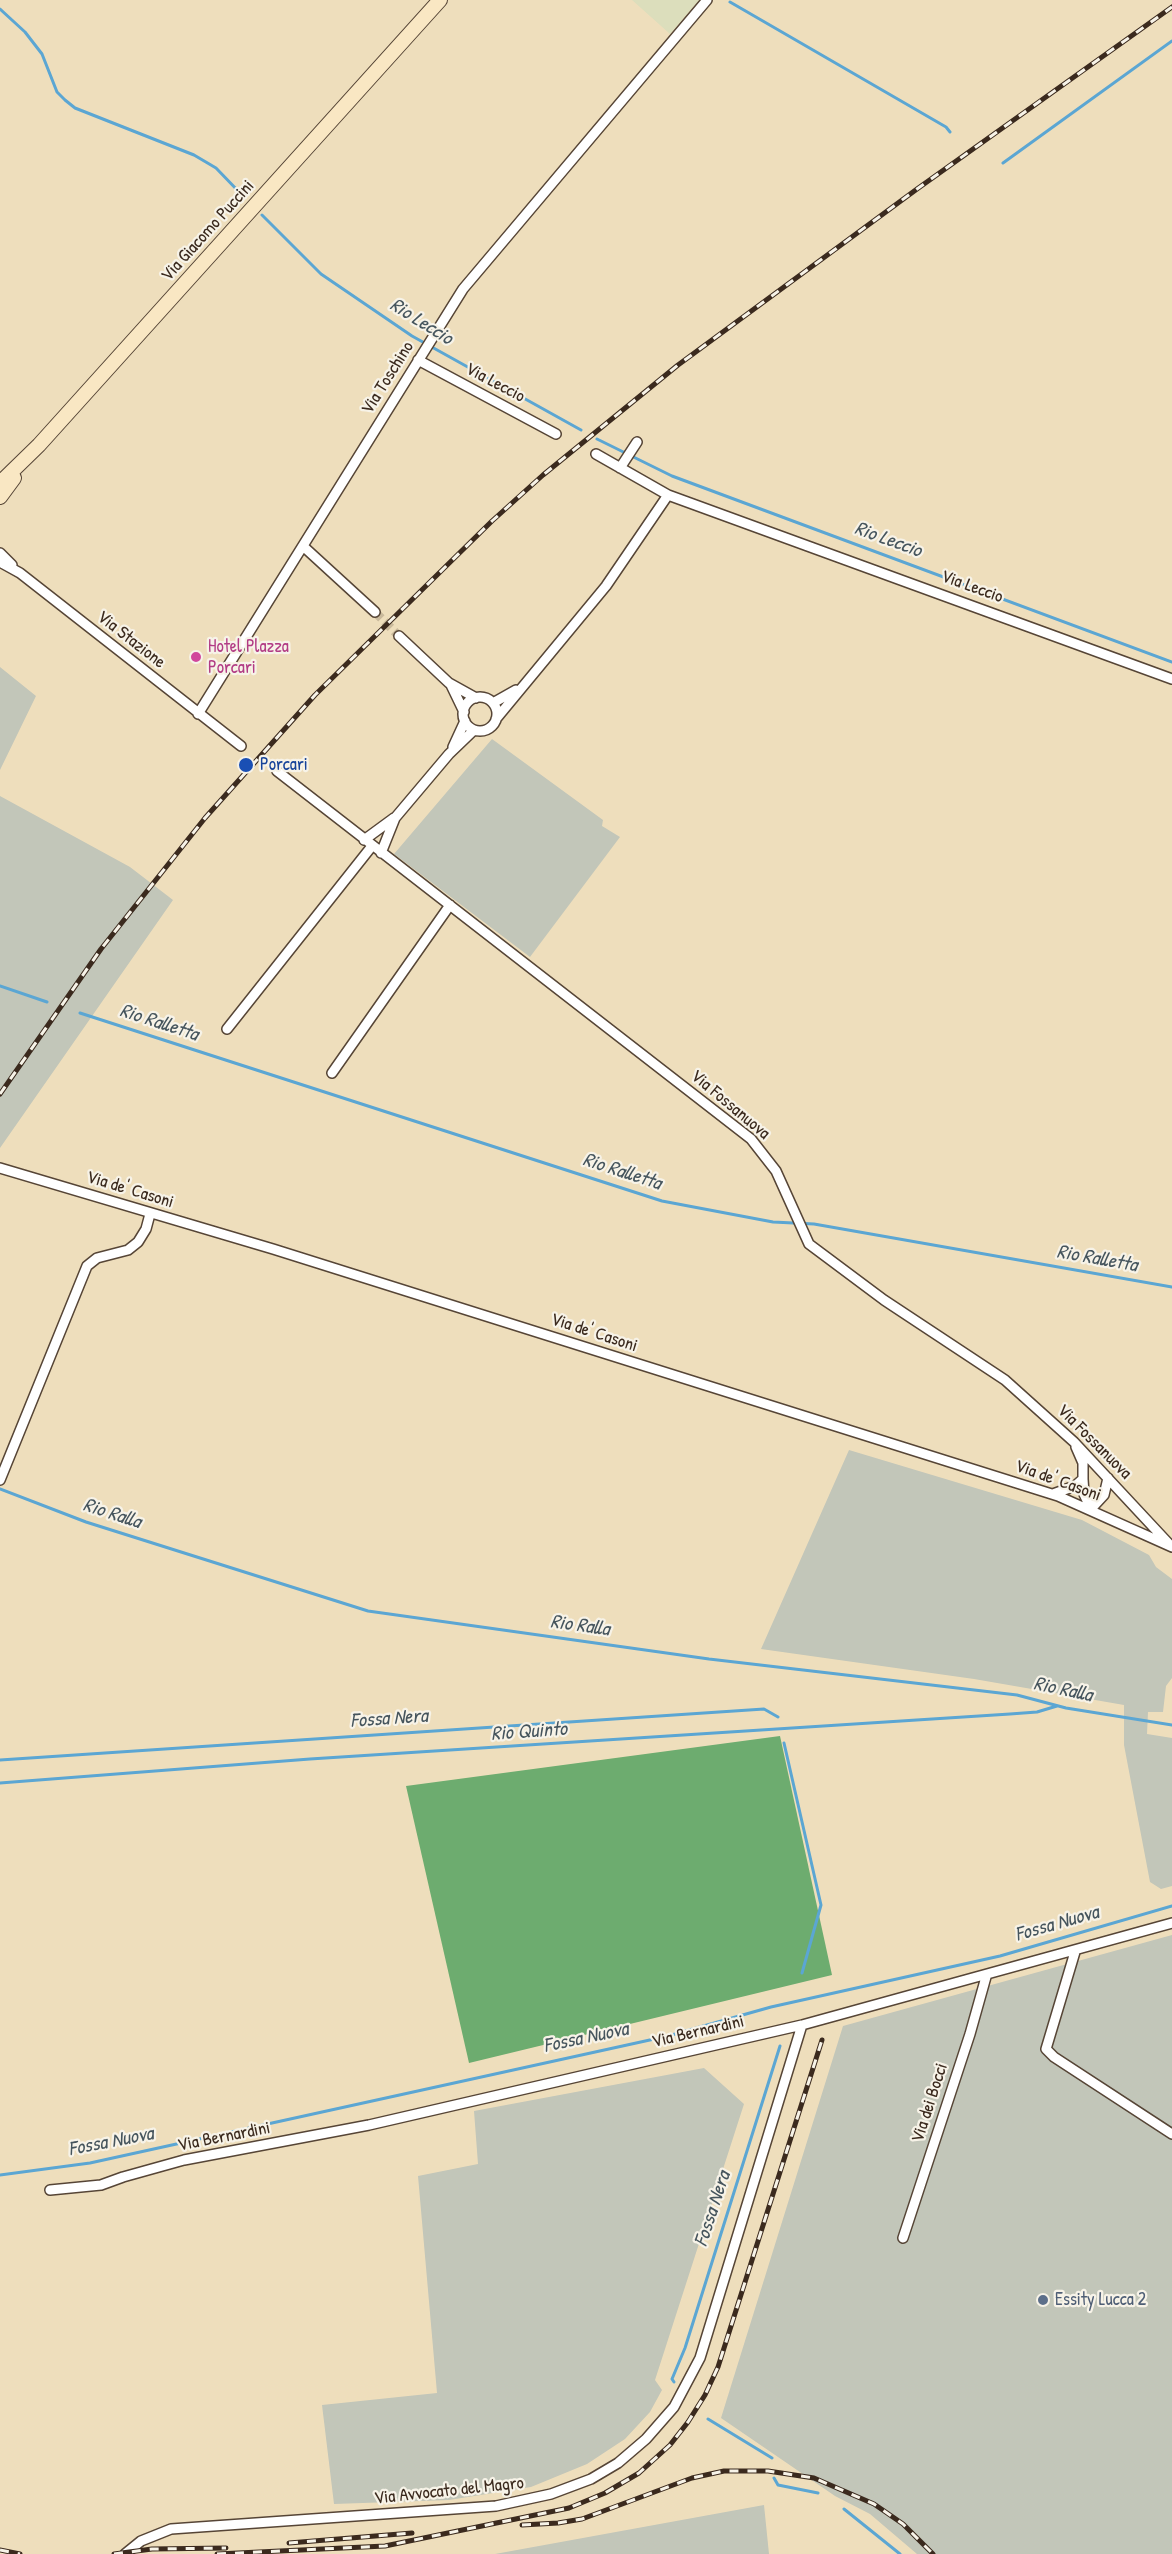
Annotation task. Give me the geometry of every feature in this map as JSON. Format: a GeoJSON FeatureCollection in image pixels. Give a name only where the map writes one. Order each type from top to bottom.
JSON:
{"type":"FeatureCollection","features":[{"type":"Feature","properties":{"kind":"main road","name":"Via Giacomo Puccini"},"geometry":{"type":"LineString","coordinates":[[0,483],[39,445],[440,0]]}},
{"type":"Feature","properties":{"kind":"main road"},"geometry":{"type":"LineString","coordinates":[[0,497],[39,445]]}},
{"type":"Feature","properties":{"kind":"street","name":"Via Toschino"},"geometry":{"type":"LineString","coordinates":[[198,714],[464,289],[707,0]]}},
{"type":"Feature","properties":{"kind":"street","name":"Via Leccio"},"geometry":{"type":"LineString","coordinates":[[418,360],[556,434]]}},
{"type":"Feature","properties":{"kind":"street"},"geometry":{"type":"LineString","coordinates":[[620,468],[635,445]]}},
{"type":"Feature","properties":{"kind":"street","name":"Via Leccio"},"geometry":{"type":"LineString","coordinates":[[596,453],[668,495],[1172,679]]}},
{"type":"Feature","properties":{"kind":"street"},"geometry":{"type":"LineString","coordinates":[[449,683],[464,716],[474,730],[490,728],[520,687],[606,586],[668,495]]}},
{"type":"Feature","properties":{"kind":"street"},"geometry":{"type":"LineString","coordinates":[[304,547],[375,612]]}},
{"type":"Feature","properties":{"kind":"street"},"geometry":{"type":"LineString","coordinates":[[0,553],[20,573]]}},
{"type":"Feature","properties":{"kind":"street","name":"Via Stazione"},"geometry":{"type":"LineString","coordinates":[[0,562],[20,573],[241,746]]}},
{"type":"Feature","properties":{"kind":"street"},"geometry":{"type":"LineString","coordinates":[[399,636],[449,683],[476,698],[485,698],[493,703],[497,713],[496,719]]}},
{"type":"Feature","properties":{"kind":"street"},"geometry":{"type":"LineString","coordinates":[[493,703],[520,687]]}},
{"type":"Feature","properties":{"kind":"street"},"geometry":{"type":"LineString","coordinates":[[449,754],[469,702],[476,698]]}},
{"type":"Feature","properties":{"kind":"street"},"geometry":{"type":"LineString","coordinates":[[227,1029],[368,843],[396,817],[449,754],[474,730]]}},
{"type":"Feature","properties":{"kind":"street","name":"Via Fossanuova"},"geometry":{"type":"LineString","coordinates":[[277,771],[751,1139],[776,1171],[809,1244],[836,1266],[1005,1380],[1074,1442],[1172,1547]]}},
{"type":"Feature","properties":{"kind":"street"},"geometry":{"type":"LineString","coordinates":[[381,853],[396,817]]}},
{"type":"Feature","properties":{"kind":"street"},"geometry":{"type":"LineString","coordinates":[[332,1072],[450,905]]}},
{"type":"Feature","properties":{"kind":"street","name":"Via de' Casoni"},"geometry":{"type":"LineString","coordinates":[[0,1168],[273,1249],[1051,1494],[1091,1509],[1172,1547]]}},
{"type":"Feature","properties":{"kind":"street"},"geometry":{"type":"LineString","coordinates":[[0,1480],[87,1266],[97,1258],[128,1250],[138,1242],[146,1229],[150,1214]]}},
{"type":"Feature","properties":{"kind":"street"},"geometry":{"type":"LineString","coordinates":[[1074,1442],[1083,1463],[1084,1494],[1091,1509],[1104,1495],[1108,1478]]}},
{"type":"Feature","properties":{"kind":"street"},"geometry":{"type":"LineString","coordinates":[[1051,1494],[1061,1493],[1076,1486],[1083,1479]]}},
{"type":"Feature","properties":{"kind":"street","name":"Via Bernardini"},"geometry":{"type":"LineString","coordinates":[[51,2190],[101,2186],[123,2177],[184,2160],[369,2125],[802,2025],[986,1977],[1172,1923]]}},
{"type":"Feature","properties":{"kind":"street"},"geometry":{"type":"LineString","coordinates":[[1075,1952],[1046,2049],[1054,2057],[1172,2134]]}},
{"type":"Feature","properties":{"kind":"street","name":"Via dei Bocci"},"geometry":{"type":"LineString","coordinates":[[903,2238],[970,2034],[986,1977]]}},
{"type":"Feature","properties":{"kind":"street","name":"Via Avvocato del Magro"},"geometry":{"type":"LineString","coordinates":[[125,2554],[141,2541],[171,2529],[495,2506],[551,2494],[591,2479],[618,2463],[646,2439],[674,2407],[700,2358],[802,2025]]}},
{"type":"Feature","properties":{"kind":"shaded area"},"geometry":{"type":"Polygon","coordinates":[[[632,0],[699,0],[670,34],[632,0]]]}},
{"type":"Feature","properties":{"kind":"shaded area"},"geometry":{"type":"Polygon","coordinates":[[[0,667],[36,696],[0,770],[0,667]]]}},
{"type":"Feature","properties":{"kind":"shaded area"},"geometry":{"type":"Polygon","coordinates":[[[492,739],[603,820],[602,826],[620,837],[530,957],[394,854],[492,739]]]}},
{"type":"Feature","properties":{"kind":"shaded area"},"geometry":{"type":"Polygon","coordinates":[[[0,796],[130,867],[173,900],[0,1148],[0,796]]]}},
{"type":"Feature","properties":{"kind":"shaded area"},"geometry":{"type":"Polygon","coordinates":[[[849,1450],[1082,1520],[1149,1555],[1156,1567],[1172,1579],[1172,1678],[1166,1686],[1163,1712],[1148,1712],[1147,1734],[1172,1738],[1172,1886],[1161,1889],[1150,1882],[1124,1745],[1124,1705],[974,1679],[761,1649],[849,1450]]]}},
{"type":"Feature","properties":{"kind":"shaded area"},"geometry":{"type":"Polygon","coordinates":[[[1172,1935],[1172,2554],[917,2554],[870,2514],[835,2496],[721,2418],[843,2026],[1172,1935]]]}},
{"type":"Feature","properties":{"kind":"shaded area"},"geometry":{"type":"Polygon","coordinates":[[[704,2068],[744,2104],[655,2380],[662,2390],[650,2412],[625,2439],[587,2464],[531,2487],[449,2500],[334,2504],[322,2405],[437,2393],[418,2176],[478,2164],[474,2111],[704,2068]]]}},
{"type":"Feature","properties":{"kind":"shaded area"},"geometry":{"type":"Polygon","coordinates":[[[764,2505],[769,2554],[495,2554],[764,2505]]]}},
{"type":"Feature","properties":{"kind":"green space"},"geometry":{"type":"Polygon","coordinates":[[[780,1736],[832,1975],[469,2063],[406,1786],[780,1736]]]}},
{"type":"Feature","properties":{"kind":"waterway"},"geometry":{"type":"LineString","coordinates":[[730,2],[946,127],[950,132]]}},
{"type":"Feature","properties":{"kind":"waterway","name":"Rio Leccio"},"geometry":{"type":"LineString","coordinates":[[0,9],[25,32],[42,54],[57,92],[75,108],[194,155],[216,168],[242,195]]}},
{"type":"Feature","properties":{"kind":"waterway"},"geometry":{"type":"LineString","coordinates":[[1003,163],[1172,41]]}},
{"type":"Feature","properties":{"kind":"waterway","name":"Rio Leccio"},"geometry":{"type":"LineString","coordinates":[[262,215],[321,274],[412,336],[581,430]]}},
{"type":"Feature","properties":{"kind":"waterway","name":"Rio Leccio"},"geometry":{"type":"LineString","coordinates":[[597,439],[672,476],[1172,662]]}},
{"type":"Feature","properties":{"kind":"waterway","name":"Rio Ralletta"},"geometry":{"type":"LineString","coordinates":[[0,986],[47,1002]]}},
{"type":"Feature","properties":{"kind":"waterway","name":"Rio Ralletta"},"geometry":{"type":"LineString","coordinates":[[80,1013],[662,1201],[773,1222],[814,1224],[1172,1287]]}},
{"type":"Feature","properties":{"kind":"waterway","name":"Rio Ralla"},"geometry":{"type":"LineString","coordinates":[[0,1489],[86,1522],[368,1611],[709,1659],[1017,1695],[1066,1708],[1172,1725]]}},
{"type":"Feature","properties":{"kind":"waterway","name":"Rio Quinto"},"geometry":{"type":"LineString","coordinates":[[0,1783],[310,1759],[1010,1714],[1037,1712],[1057,1706]]}},
{"type":"Feature","properties":{"kind":"waterway","name":"Fossa Nera"},"geometry":{"type":"LineString","coordinates":[[0,1760],[764,1709],[778,1717]]}},
{"type":"Feature","properties":{"kind":"waterway","name":"Fossa Nera"},"geometry":{"type":"LineString","coordinates":[[784,1743],[821,1905],[802,1973]]}},
{"type":"Feature","properties":{"kind":"waterway","name":"Fossa Nuova"},"geometry":{"type":"LineString","coordinates":[[0,2175],[90,2163],[668,2036],[771,2007],[1000,1956],[1172,1906]]}},
{"type":"Feature","properties":{"kind":"waterway","name":"Fossa Nera"},"geometry":{"type":"LineString","coordinates":[[674,2382],[672,2379],[685,2348],[780,2046]]}},
{"type":"Feature","properties":{"kind":"waterway","name":"Fossa Nera"},"geometry":{"type":"LineString","coordinates":[[708,2419],[772,2458]]}},
{"type":"Feature","properties":{"kind":"waterway","name":"Fossa Nera"},"geometry":{"type":"LineString","coordinates":[[774,2478],[778,2485],[818,2493]]}},
{"type":"Feature","properties":{"kind":"waterway","name":"Fossa Nera"},"geometry":{"type":"LineString","coordinates":[[844,2509],[900,2554]]}},
{"type":"Feature","properties":{"kind":"tunnel"},"geometry":{"type":"LineString","coordinates":[[375,612],[399,636]]}},
{"type":"Feature","properties":{"kind":"railway"},"geometry":{"type":"LineString","coordinates":[[0,1094],[101,949],[205,818],[315,695],[492,521],[543,475],[678,365],[917,189],[1172,7]]}},
{"type":"Feature","properties":{"kind":"railway"},"geometry":{"type":"LineString","coordinates":[[217,2554],[385,2546],[569,2508],[605,2493],[639,2473],[670,2445],[688,2422],[705,2395],[718,2367],[822,2040]]}},
{"type":"Feature","properties":{"kind":"railway"},"geometry":{"type":"LineString","coordinates":[[522,2525],[582,2519],[692,2478],[724,2471],[768,2471],[814,2478],[874,2504],[903,2524],[933,2554]]}},
{"type":"Feature","properties":{"kind":"railway"},"geometry":{"type":"LineString","coordinates":[[289,2543],[412,2533]]}},
{"type":"Feature","properties":{"kind":"railway"},"geometry":{"type":"LineString","coordinates":[[114,2554],[152,2549],[226,2548]]}},
{"type":"Feature","properties":{"kind":"railway"},"geometry":{"type":"LineString","coordinates":[[0,2550],[20,2554]]}},
{"type":"Feature","properties":{"kind":"place","name":"Hotel Plazza Porcari"},"geometry":{"type":"Point","coordinates":[196,657]}},
{"type":"Feature","properties":{"kind":"place","name":"Porcari"},"geometry":{"type":"Point","coordinates":[246,765]}},
{"type":"Feature","properties":{"kind":"place","name":"Essity Lucca 2"},"geometry":{"type":"Point","coordinates":[1043,2300]}}]}
